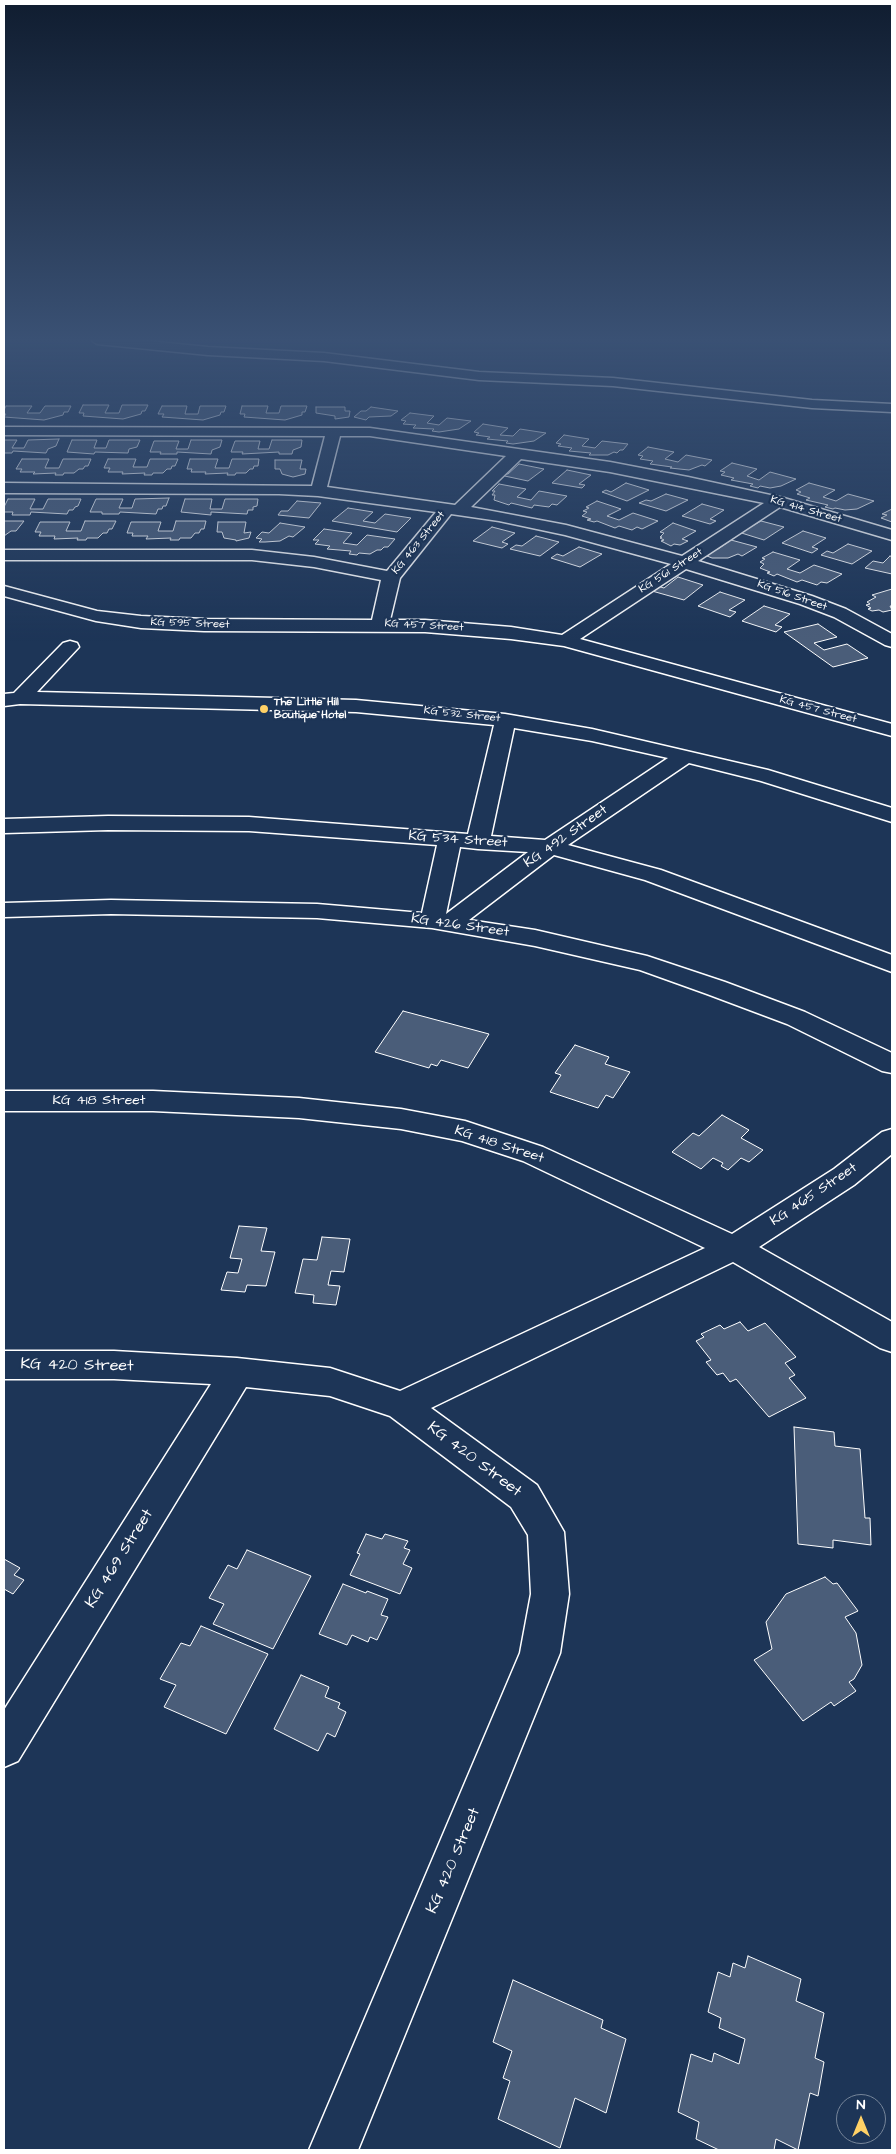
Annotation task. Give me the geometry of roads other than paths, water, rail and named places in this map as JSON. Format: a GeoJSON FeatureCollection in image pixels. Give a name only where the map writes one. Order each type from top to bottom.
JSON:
{"type":"FeatureCollection","features":[{"type":"Feature","properties":{"kind":"street"},"geometry":{"type":"LineString","coordinates":[[318,491],[331,441]]}},
{"type":"Feature","properties":{"kind":"street","name":"KG 414 Street"},"geometry":{"type":"LineString","coordinates":[[430,441],[518,453],[678,480],[778,501],[892,535]]}},
{"type":"Feature","properties":{"kind":"street","name":"KG 463 Street"},"geometry":{"type":"LineString","coordinates":[[391,577],[453,510],[518,453]]}},
{"type":"Feature","properties":{"kind":"street"},"geometry":{"type":"LineString","coordinates":[[4,488],[235,488],[318,491],[453,510]]}},
{"type":"Feature","properties":{"kind":"street","name":"KG 561 Street"},"geometry":{"type":"LineString","coordinates":[[564,641],[778,501]]}},
{"type":"Feature","properties":{"kind":"street","name":"KG 516 Street"},"geometry":{"type":"LineString","coordinates":[[453,510],[566,530],[686,562],[806,600],[840,613],[892,641]]}},
{"type":"Feature","properties":{"kind":"street"},"geometry":{"type":"LineString","coordinates":[[4,555],[252,555],[314,562],[391,577]]}},
{"type":"Feature","properties":{"kind":"street","name":"KG 457 Street"},"geometry":{"type":"LineString","coordinates":[[391,577],[380,625],[470,628],[564,641],[892,730]]}},
{"type":"Feature","properties":{"kind":"street","name":"KG 595 Street"},"geometry":{"type":"LineString","coordinates":[[4,591],[96,616],[141,622],[204,626],[380,625]]}},
{"type":"Feature","properties":{"kind":"street"},"geometry":{"type":"LineString","coordinates":[[12,699],[70,647]]}},
{"type":"Feature","properties":{"kind":"street","name":"KG 532 Street"},"geometry":{"type":"LineString","coordinates":[[12,699],[356,706],[505,720],[592,735],[768,776],[892,815]]}},
{"type":"Feature","properties":{"kind":"street"},"geometry":{"type":"LineString","coordinates":[[478,842],[505,720]]}},
{"type":"Feature","properties":{"kind":"street","name":"KG 492 Street"},"geometry":{"type":"LineString","coordinates":[[440,922],[686,756]]}},
{"type":"Feature","properties":{"kind":"street","name":"KG 534 Street"},"geometry":{"type":"LineString","coordinates":[[4,826],[108,823],[249,824],[550,847],[653,875],[892,964]]}},
{"type":"Feature","properties":{"kind":"street"},"geometry":{"type":"LineString","coordinates":[[440,922],[450,840]]}},
{"type":"Feature","properties":{"kind":"street","name":"KG 426 Street"},"geometry":{"type":"LineString","coordinates":[[4,910],[212,908],[317,910],[440,922],[535,938],[647,964],[796,1018],[892,1064]]}},
{"type":"Feature","properties":{"kind":"street","name":"KG 418 Street"},"geometry":{"type":"LineString","coordinates":[[4,1101],[230,1103],[401,1119],[466,1131],[533,1154],[734,1248],[892,1339]]}},
{"type":"Feature","properties":{"kind":"street","name":"KG 465 Street"},"geometry":{"type":"LineString","coordinates":[[402,1406],[734,1248],[844,1177],[892,1139]]}},
{"type":"Feature","properties":{"kind":"street","name":"KG 420 Street"},"geometry":{"type":"LineString","coordinates":[[4,1365],[114,1365],[237,1372],[330,1382],[402,1406],[524,1496],[546,1532],[550,1594],[540,1653],[334,2150]]}},
{"type":"Feature","properties":{"kind":"street","name":"KG 469 Street"},"geometry":{"type":"LineString","coordinates":[[4,1747],[237,1372]]}},
{"type":"Feature","properties":{"kind":"place","name":"The Little Hill Boutique Hotel"},"geometry":{"type":"Point","coordinates":[264,709]}}]}
